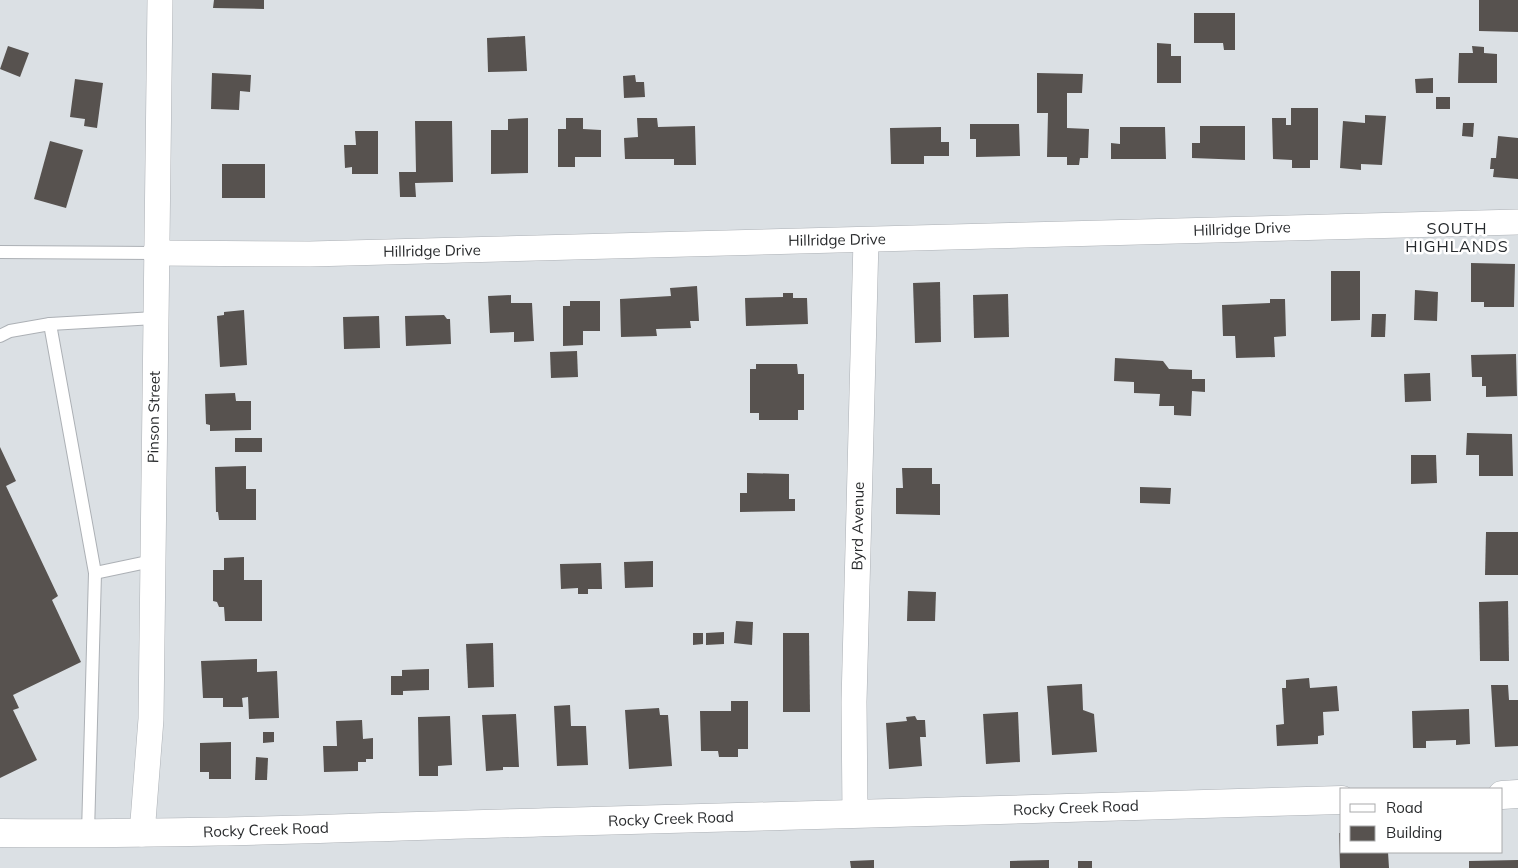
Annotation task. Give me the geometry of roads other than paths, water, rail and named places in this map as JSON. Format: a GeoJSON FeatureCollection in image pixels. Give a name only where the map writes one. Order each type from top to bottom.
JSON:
{"type":"FeatureCollection","features":[{"type":"Feature","properties":{"kind":"street","name":"Pinson Street"},"geometry":{"type":"LineString","coordinates":[[142,834],[151,719],[160,0]]}},
{"type":"Feature","properties":{"kind":"street","name":"Hillridge Drive"},"geometry":{"type":"LineString","coordinates":[[156,253],[310,254],[1518,222]]}},
{"type":"Feature","properties":{"kind":"street","name":"Byrd Avenue"},"geometry":{"type":"LineString","coordinates":[[855,813],[854,702],[866,240]]}},
{"type":"Feature","properties":{"kind":"street"},"geometry":{"type":"LineString","coordinates":[[1503,795],[1518,794]]}},
{"type":"Feature","properties":{"kind":"street","name":"Rocky Creek Road"},"geometry":{"type":"LineString","coordinates":[[0,833],[142,834],[855,813],[1007,811],[1340,800]]}},
{"type":"Feature","properties":{"kind":"lane"},"geometry":{"type":"LineString","coordinates":[[0,252],[156,253]]}},
{"type":"Feature","properties":{"kind":"lane"},"geometry":{"type":"LineString","coordinates":[[0,336],[10,331],[50,324],[155,318]]}},
{"type":"Feature","properties":{"kind":"lane"},"geometry":{"type":"LineString","coordinates":[[50,324],[95,573],[88,834]]}},
{"type":"Feature","properties":{"kind":"lane"},"geometry":{"type":"LineString","coordinates":[[95,573],[152,562]]}},
{"type":"Feature","properties":{"kind":"district","name":"SOUTH HIGHLANDS"},"geometry":{"type":"Point","coordinates":[1457,237]}}]}
